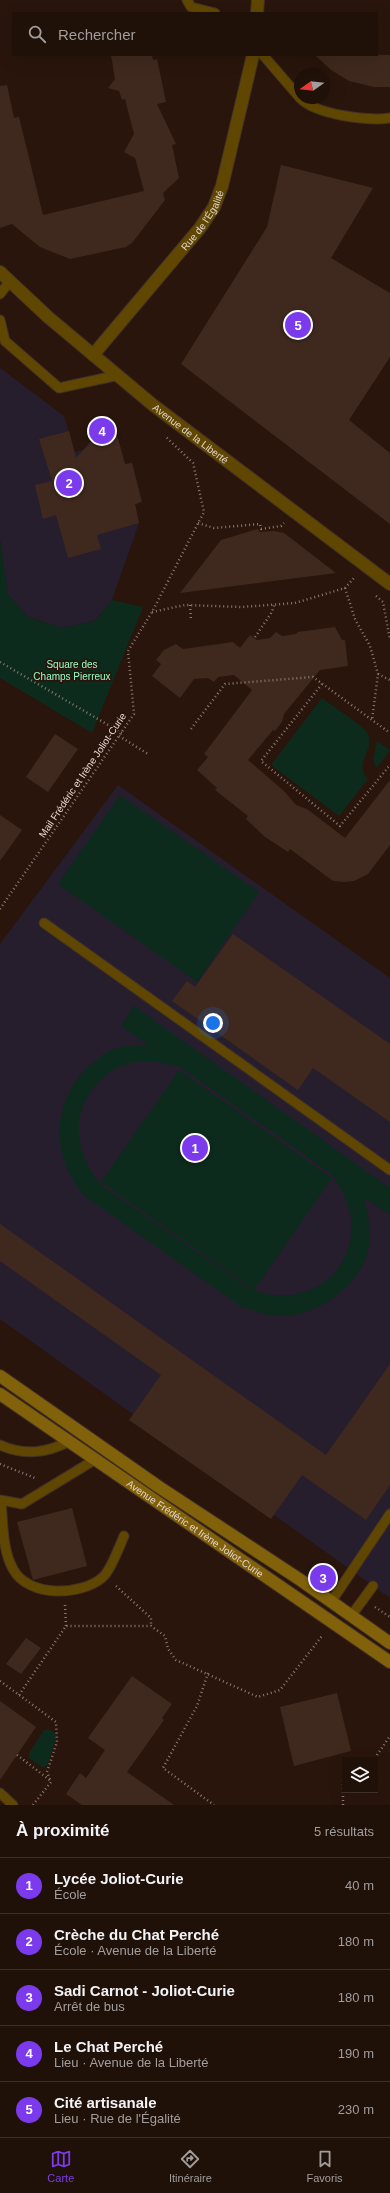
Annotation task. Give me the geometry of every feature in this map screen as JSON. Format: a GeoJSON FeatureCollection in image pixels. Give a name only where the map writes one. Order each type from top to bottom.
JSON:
{"type":"FeatureCollection","features":[{"type":"Feature","properties":{"kind":"main road","name":"Avenue Frédéric et Irène Joliot-Curie"},"geometry":{"type":"LineString","coordinates":[[0,1376],[158,1487],[390,1642]]}},
{"type":"Feature","properties":{"kind":"main road","name":"Avenue Frédéric et Irène Joliot-Curie"},"geometry":{"type":"LineString","coordinates":[[0,1394],[390,1662]]}},
{"type":"Feature","properties":{"kind":"street"},"geometry":{"type":"LineString","coordinates":[[257,12],[258,0]]}},
{"type":"Feature","properties":{"kind":"street","name":"Rue de l'Égalité"},"geometry":{"type":"LineString","coordinates":[[93,355],[200,228],[214,207],[222,186],[253,56]]}},
{"type":"Feature","properties":{"kind":"street","name":"Avenue de la Liberté"},"geometry":{"type":"LineString","coordinates":[[0,272],[48,317],[152,405],[390,584]]}},
{"type":"Feature","properties":{"kind":"lane"},"geometry":{"type":"LineString","coordinates":[[187,0],[191,7],[211,12]]}},
{"type":"Feature","properties":{"kind":"lane"},"geometry":{"type":"LineString","coordinates":[[264,56],[294,91]]}},
{"type":"Feature","properties":{"kind":"lane"},"geometry":{"type":"LineString","coordinates":[[312,104],[329,112],[354,118],[390,118]]}},
{"type":"Feature","properties":{"kind":"lane"},"geometry":{"type":"LineString","coordinates":[[0,294],[10,281]]}},
{"type":"Feature","properties":{"kind":"lane"},"geometry":{"type":"LineString","coordinates":[[0,320],[5,341],[59,388],[119,376]]}},
{"type":"Feature","properties":{"kind":"lane"},"geometry":{"type":"LineString","coordinates":[[44,923],[390,1170]]}},
{"type":"Feature","properties":{"kind":"lane"},"geometry":{"type":"LineString","coordinates":[[0,1445],[32,1453],[50,1450],[70,1441]]}},
{"type":"Feature","properties":{"kind":"lane"},"geometry":{"type":"LineString","coordinates":[[96,1459],[22,1504],[1,1500],[5,1543],[13,1570],[26,1583],[42,1589],[65,1590],[92,1585],[104,1576],[124,1536]]}},
{"type":"Feature","properties":{"kind":"lane"},"geometry":{"type":"LineString","coordinates":[[331,1602],[390,1514]]}},
{"type":"Feature","properties":{"kind":"lane"},"geometry":{"type":"LineString","coordinates":[[351,1616],[373,1586]]}},
{"type":"Feature","properties":{"kind":"lane"},"geometry":{"type":"LineString","coordinates":[[0,1793],[13,1805]]}},
{"type":"Feature","properties":{"kind":"path","name":"Mail Frédéric et Irène Joliot-Curie"},"geometry":{"type":"LineString","coordinates":[[0,909],[134,714],[128,651],[152,612],[204,512],[193,463],[163,435]]}},
{"type":"Feature","properties":{"kind":"path"},"geometry":{"type":"LineString","coordinates":[[198,523],[214,528],[260,524],[261,530],[281,526],[293,512]]}},
{"type":"Feature","properties":{"kind":"path"},"geometry":{"type":"LineString","coordinates":[[152,612],[190,605],[242,607],[294,603],[345,588],[365,565]]}},
{"type":"Feature","properties":{"kind":"path"},"geometry":{"type":"LineString","coordinates":[[354,578],[360,583]]}},
{"type":"Feature","properties":{"kind":"path"},"geometry":{"type":"LineString","coordinates":[[345,588],[355,619],[370,646],[378,674],[372,720]]}},
{"type":"Feature","properties":{"kind":"path"},"geometry":{"type":"LineString","coordinates":[[371,592],[383,602],[390,640]]}},
{"type":"Feature","properties":{"kind":"path"},"geometry":{"type":"LineString","coordinates":[[190,605],[191,621]]}},
{"type":"Feature","properties":{"kind":"path"},"geometry":{"type":"LineString","coordinates":[[255,637],[272,612],[274,605]]}},
{"type":"Feature","properties":{"kind":"path"},"geometry":{"type":"LineString","coordinates":[[0,662],[122,732]]}},
{"type":"Feature","properties":{"kind":"path"},"geometry":{"type":"LineString","coordinates":[[378,674],[390,680]]}},
{"type":"Feature","properties":{"kind":"path"},"geometry":{"type":"LineString","coordinates":[[191,729],[225,684],[313,677],[390,733]]}},
{"type":"Feature","properties":{"kind":"path"},"geometry":{"type":"LineString","coordinates":[[322,684],[261,761],[340,826],[390,765]]}},
{"type":"Feature","properties":{"kind":"path"},"geometry":{"type":"LineString","coordinates":[[119,736],[148,754]]}},
{"type":"Feature","properties":{"kind":"path"},"geometry":{"type":"LineString","coordinates":[[0,1464],[51,1486]]}},
{"type":"Feature","properties":{"kind":"path"},"geometry":{"type":"LineString","coordinates":[[104,1576],[151,1618],[151,1626]]}},
{"type":"Feature","properties":{"kind":"path"},"geometry":{"type":"LineString","coordinates":[[19,1695],[66,1626],[65,1590]]}},
{"type":"Feature","properties":{"kind":"path"},"geometry":{"type":"LineString","coordinates":[[66,1626],[151,1626],[166,1636],[168,1649],[176,1660],[208,1673],[258,1697],[280,1690],[332,1623]]}},
{"type":"Feature","properties":{"kind":"path"},"geometry":{"type":"LineString","coordinates":[[208,1673],[197,1706],[163,1768],[214,1805]]}},
{"type":"Feature","properties":{"kind":"path"},"geometry":{"type":"LineString","coordinates":[[0,1681],[56,1722],[57,1742],[47,1772],[51,1782]]}},
{"type":"Feature","properties":{"kind":"path"},"geometry":{"type":"LineString","coordinates":[[376,1757],[390,1736]]}},
{"type":"Feature","properties":{"kind":"path"},"geometry":{"type":"LineString","coordinates":[[17,1755],[51,1782]]}},
{"type":"Feature","properties":{"kind":"path"},"geometry":{"type":"LineString","coordinates":[[33,1805],[51,1782]]}},
{"type":"Feature","properties":{"kind":"path"},"geometry":{"type":"LineString","coordinates":[[343,1793],[343,1805]]}},
{"type":"Feature","properties":{"kind":"shaded area"},"geometry":{"type":"Polygon","coordinates":[[[0,368],[64,416],[75,452],[88,448],[87,443],[100,439],[99,430],[105,429],[107,438],[117,435],[125,464],[132,463],[142,502],[135,504],[139,523],[112,600],[95,621],[63,628],[28,617],[8,595],[0,540],[0,368]]]}},
{"type":"Feature","properties":{"kind":"shaded area"},"geometry":{"type":"Polygon","coordinates":[[[118,785],[390,978],[390,1598],[0,1319],[0,944],[118,785]]]}},
{"type":"Feature","properties":{"kind":"green space","name":"Square des Champs Pierreux"},"geometry":{"type":"Polygon","coordinates":[[[0,540],[8,595],[28,617],[63,628],[95,621],[112,600],[143,607],[92,733],[0,678],[0,540]]]}},
{"type":"Feature","properties":{"kind":"green space"},"geometry":{"type":"Polygon","coordinates":[[[322,698],[364,729],[369,738],[369,744],[362,768],[368,779],[339,816],[271,765],[322,698]]]}},
{"type":"Feature","properties":{"kind":"green space"},"geometry":{"type":"Polygon","coordinates":[[[377,741],[390,750],[377,768],[373,760],[377,741]]]}},
{"type":"Feature","properties":{"kind":"green space"},"geometry":{"type":"Polygon","coordinates":[[[120,795],[259,892],[197,982],[58,884],[120,795]]]}},
{"type":"Feature","properties":{"kind":"green space"},"geometry":{"type":"Polygon","coordinates":[[[134,1006],[390,1188],[390,1215],[364,1197],[370,1232],[367,1253],[361,1268],[351,1282],[338,1294],[324,1304],[308,1311],[292,1315],[276,1316],[240,1306],[86,1197],[75,1183],[67,1167],[62,1151],[60,1134],[61,1117],[66,1100],[74,1085],[85,1070],[95,1061],[106,1053],[118,1048],[148,1045],[121,1026],[134,1006]],[[138,1061],[109,1073],[96,1085],[87,1098],[81,1112],[79,1127],[80,1142],[84,1157],[91,1171],[101,1185],[250,1289],[278,1295],[303,1293],[324,1282],[340,1266],[349,1246],[351,1222],[345,1198],[330,1173],[180,1067],[153,1061],[138,1061]]]}},
{"type":"Feature","properties":{"kind":"green space"},"geometry":{"type":"Polygon","coordinates":[[[179,1070],[332,1178],[254,1290],[101,1182],[179,1070]]]}},
{"type":"Feature","properties":{"kind":"green space"},"geometry":{"type":"Polygon","coordinates":[[[48,1729],[55,1733],[56,1738],[47,1766],[42,1767],[29,1758],[29,1753],[44,1730],[48,1729]]]}},
{"type":"Feature","properties":{"kind":"building"},"geometry":{"type":"Polygon","coordinates":[[[390,55],[390,87],[374,87],[349,81],[331,70],[316,56],[390,55]]]}},
{"type":"Feature","properties":{"kind":"building"},"geometry":{"type":"Polygon","coordinates":[[[111,56],[152,56],[153,60],[157,59],[166,102],[157,104],[176,144],[172,145],[179,178],[163,193],[165,200],[132,243],[126,247],[70,259],[40,247],[12,224],[0,228],[0,86],[7,85],[14,118],[19,117],[43,215],[144,191],[135,158],[124,152],[134,134],[125,99],[122,100],[119,91],[108,88],[115,79],[111,56]]]}},
{"type":"Feature","properties":{"kind":"building"},"geometry":{"type":"Polygon","coordinates":[[[281,165],[373,188],[331,258],[390,293],[390,357],[349,420],[390,453],[390,524],[181,364],[267,227],[281,165]]]}},
{"type":"Feature","properties":{"kind":"building"},"geometry":{"type":"Polygon","coordinates":[[[103,429],[111,437],[117,435],[125,464],[132,463],[142,502],[135,504],[139,523],[97,535],[101,549],[68,558],[56,515],[43,519],[35,485],[52,481],[39,439],[69,431],[76,458],[103,429]]]}},
{"type":"Feature","properties":{"kind":"building"},"geometry":{"type":"Polygon","coordinates":[[[258,529],[259,532],[274,531],[284,533],[336,573],[180,593],[221,540],[258,529]]]}},
{"type":"Feature","properties":{"kind":"building"},"geometry":{"type":"Polygon","coordinates":[[[335,627],[342,640],[345,640],[348,666],[320,670],[284,714],[282,722],[275,731],[273,730],[248,760],[284,791],[296,805],[307,809],[345,838],[390,780],[390,845],[368,874],[354,881],[344,882],[333,881],[290,849],[288,852],[265,837],[246,819],[248,816],[215,790],[217,788],[197,770],[208,757],[204,754],[252,690],[234,675],[218,677],[214,682],[208,678],[194,679],[180,698],[152,676],[161,664],[156,660],[164,650],[176,644],[183,649],[233,642],[240,648],[250,635],[257,640],[270,638],[276,632],[282,636],[296,634],[298,632],[335,627]]]}},
{"type":"Feature","properties":{"kind":"building"},"geometry":{"type":"Polygon","coordinates":[[[55,734],[78,749],[48,792],[26,777],[55,734]]]}},
{"type":"Feature","properties":{"kind":"building"},"geometry":{"type":"Polygon","coordinates":[[[0,815],[22,830],[0,861],[0,815]]]}},
{"type":"Feature","properties":{"kind":"building"},"geometry":{"type":"Polygon","coordinates":[[[233,934],[390,1044],[390,1122],[313,1068],[298,1090],[172,1001],[187,981],[195,987],[233,934]]]}},
{"type":"Feature","properties":{"kind":"building"},"geometry":{"type":"Polygon","coordinates":[[[0,1224],[326,1455],[390,1364],[390,1485],[366,1520],[302,1475],[271,1519],[129,1420],[161,1375],[0,1261],[0,1224]]]}},
{"type":"Feature","properties":{"kind":"building"},"geometry":{"type":"Polygon","coordinates":[[[72,1508],[87,1566],[33,1580],[17,1522],[72,1508]]]}},
{"type":"Feature","properties":{"kind":"building"},"geometry":{"type":"Polygon","coordinates":[[[26,1638],[41,1648],[21,1674],[6,1664],[26,1638]]]}},
{"type":"Feature","properties":{"kind":"building"},"geometry":{"type":"Polygon","coordinates":[[[132,1676],[172,1704],[162,1718],[164,1720],[127,1772],[174,1805],[82,1805],[66,1794],[80,1773],[86,1778],[105,1750],[88,1738],[132,1676]]]}},
{"type":"Feature","properties":{"kind":"building"},"geometry":{"type":"Polygon","coordinates":[[[337,1693],[351,1751],[294,1766],[280,1707],[337,1693]]]}},
{"type":"Feature","properties":{"kind":"building"},"geometry":{"type":"Polygon","coordinates":[[[0,1701],[36,1727],[0,1780],[0,1701]]]}},
{"type":"Feature","properties":{"kind":"place","name":"Cité artisanale"},"geometry":{"type":"Point","coordinates":[298,325]}},
{"type":"Feature","properties":{"kind":"place","name":"Le Chat Perché"},"geometry":{"type":"Point","coordinates":[102,431]}},
{"type":"Feature","properties":{"kind":"place","name":"Crèche du Chat Perché"},"geometry":{"type":"Point","coordinates":[69,483]}},
{"type":"Feature","properties":{"kind":"place","name":"Lycée Joliot-Curie"},"geometry":{"type":"Point","coordinates":[195,1148]}},
{"type":"Feature","properties":{"kind":"place","name":"Sadi Carnot - Joliot-Curie"},"geometry":{"type":"Point","coordinates":[323,1578]}}]}
